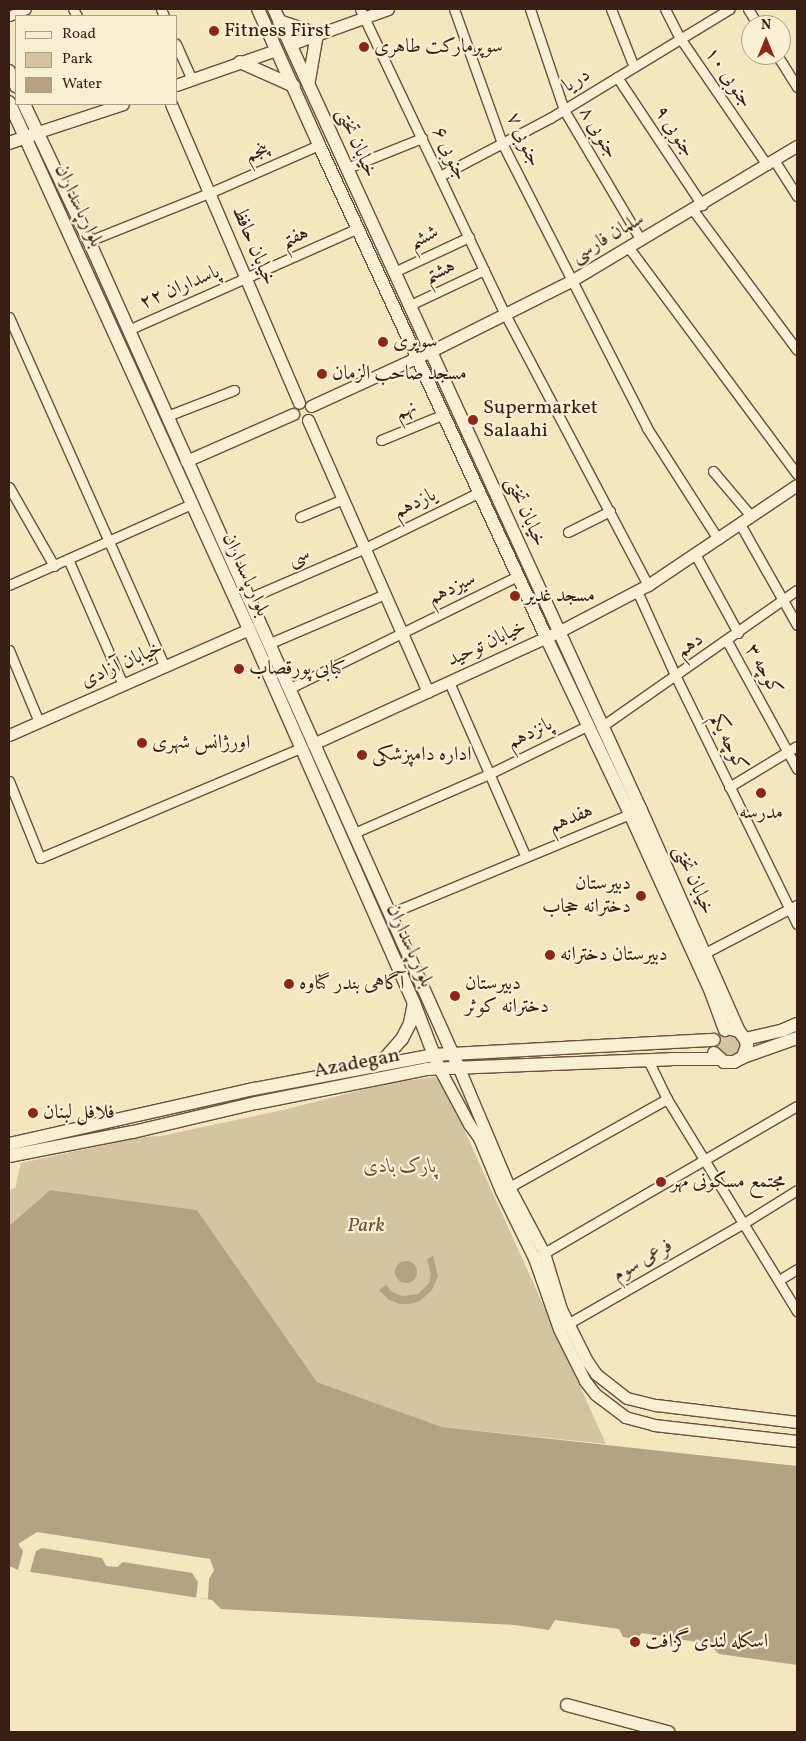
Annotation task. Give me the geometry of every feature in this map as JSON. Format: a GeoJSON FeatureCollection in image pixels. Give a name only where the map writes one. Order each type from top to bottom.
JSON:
{"type":"FeatureCollection","features":[{"type":"Feature","properties":{"kind":"main road","name":"خیابان تختی"},"geometry":{"type":"LineString","coordinates":[[258,9],[294,86],[318,145],[587,726],[630,814],[709,987],[725,1030]]}},
{"type":"Feature","properties":{"kind":"main road","name":"خیابان تختی"},"geometry":{"type":"LineString","coordinates":[[274,9],[309,81],[394,272],[742,1035]]}},
{"type":"Feature","properties":{"kind":"main road"},"geometry":{"type":"LineString","coordinates":[[279,21],[317,34],[309,81]]}},
{"type":"Feature","properties":{"kind":"main road"},"geometry":{"type":"LineString","coordinates":[[276,50],[291,44]]}},
{"type":"Feature","properties":{"kind":"main road"},"geometry":{"type":"LineString","coordinates":[[240,62],[294,86]]}},
{"type":"Feature","properties":{"kind":"main road"},"geometry":{"type":"LineString","coordinates":[[9,70],[15,84]]}},
{"type":"Feature","properties":{"kind":"main road","name":"بلوار پاسداران"},"geometry":{"type":"LineString","coordinates":[[9,102],[25,138],[106,296],[192,504],[249,630],[307,746],[354,833],[458,1066]]}},
{"type":"Feature","properties":{"kind":"main road","name":"بلوار پاسداران"},"geometry":{"type":"LineString","coordinates":[[24,105],[89,241],[106,296],[128,330],[288,689],[307,746],[385,939],[414,1003],[439,1068]]}},
{"type":"Feature","properties":{"kind":"main road"},"geometry":{"type":"LineString","coordinates":[[9,143],[38,132]]}},
{"type":"Feature","properties":{"kind":"main road"},"geometry":{"type":"LineString","coordinates":[[385,939],[399,932]]}},
{"type":"Feature","properties":{"kind":"main road"},"geometry":{"type":"LineString","coordinates":[[380,1064],[402,1039],[410,1023],[414,1003]]}},
{"type":"Feature","properties":{"kind":"main road"},"geometry":{"type":"LineString","coordinates":[[797,1024],[783,1030],[742,1035],[725,1030],[714,1040],[713,1050],[719,1059],[734,1062],[797,1038]]}},
{"type":"Feature","properties":{"kind":"main road"},"geometry":{"type":"LineString","coordinates":[[742,1035],[747,1045],[743,1057]]}},
{"type":"Feature","properties":{"kind":"main road","name":"Azadegan"},"geometry":{"type":"LineString","coordinates":[[9,1144],[254,1089],[452,1052],[714,1040]]}},
{"type":"Feature","properties":{"kind":"main road","name":"Azadegan"},"geometry":{"type":"LineString","coordinates":[[9,1156],[133,1132],[256,1103],[439,1068],[719,1059]]}},
{"type":"Feature","properties":{"kind":"main road"},"geometry":{"type":"LineString","coordinates":[[644,1732],[567,1705],[668,1732]]}},
{"type":"Feature","properties":{"kind":"street"},"geometry":{"type":"LineString","coordinates":[[9,16],[26,9]]}},
{"type":"Feature","properties":{"kind":"street"},"geometry":{"type":"LineString","coordinates":[[291,44],[362,13],[388,9]]}},
{"type":"Feature","properties":{"kind":"street","name":"۷ جنوبی"},"geometry":{"type":"LineString","coordinates":[[454,9],[502,143],[647,428],[718,539]]}},
{"type":"Feature","properties":{"kind":"street","name":"۸ جنوبی"},"geometry":{"type":"LineString","coordinates":[[530,9],[564,110],[641,240]]}},
{"type":"Feature","properties":{"kind":"street"},"geometry":{"type":"LineString","coordinates":[[611,9],[634,67]]}},
{"type":"Feature","properties":{"kind":"street","name":"۱۰ جنوبی"},"geometry":{"type":"LineString","coordinates":[[665,9],[680,38],[797,196]]}},
{"type":"Feature","properties":{"kind":"street","name":"دریا"},"geometry":{"type":"LineString","coordinates":[[440,176],[564,110],[729,9]]}},
{"type":"Feature","properties":{"kind":"street","name":"۶ جنوبی"},"geometry":{"type":"LineString","coordinates":[[362,13],[484,270],[648,585]]}},
{"type":"Feature","properties":{"kind":"street"},"geometry":{"type":"LineString","coordinates":[[178,48],[192,80]]}},
{"type":"Feature","properties":{"kind":"street"},"geometry":{"type":"LineString","coordinates":[[178,84],[276,50]]}},
{"type":"Feature","properties":{"kind":"street"},"geometry":{"type":"LineString","coordinates":[[783,65],[797,87]]}},
{"type":"Feature","properties":{"kind":"street","name":"۹ جنوبی"},"geometry":{"type":"LineString","coordinates":[[617,77],[697,208],[797,350]]}},
{"type":"Feature","properties":{"kind":"street"},"geometry":{"type":"LineString","coordinates":[[38,132],[116,105]]}},
{"type":"Feature","properties":{"kind":"street","name":"خیابان حافظ"},"geometry":{"type":"LineString","coordinates":[[171,105],[299,403]]}},
{"type":"Feature","properties":{"kind":"street"},"geometry":{"type":"LineString","coordinates":[[347,168],[422,138]]}},
{"type":"Feature","properties":{"kind":"street","name":"پنجم"},"geometry":{"type":"LineString","coordinates":[[89,241],[209,193],[318,145]]}},
{"type":"Feature","properties":{"kind":"street","name":"سلمان فارسی"},"geometry":{"type":"LineString","coordinates":[[311,406],[431,351],[571,281],[697,208],[797,146]]}},
{"type":"Feature","properties":{"kind":"street","name":"هفتم"},"geometry":{"type":"LineString","coordinates":[[246,279],[358,228]]}},
{"type":"Feature","properties":{"kind":"street","name":"ششم"},"geometry":{"type":"LineString","coordinates":[[394,272],[469,236]]}},
{"type":"Feature","properties":{"kind":"street"},"geometry":{"type":"LineString","coordinates":[[629,248],[797,474]]}},
{"type":"Feature","properties":{"kind":"street","name":"هشتم"},"geometry":{"type":"LineString","coordinates":[[410,305],[484,270]]}},
{"type":"Feature","properties":{"kind":"street","name":"پاسداران ۲۲"},"geometry":{"type":"LineString","coordinates":[[128,330],[246,279]]}},
{"type":"Feature","properties":{"kind":"street"},"geometry":{"type":"LineString","coordinates":[[9,317],[165,667]]}},
{"type":"Feature","properties":{"kind":"street"},"geometry":{"type":"LineString","coordinates":[[167,416],[234,390]]}},
{"type":"Feature","properties":{"kind":"street"},"geometry":{"type":"LineString","coordinates":[[304,402],[311,406],[312,415],[308,420],[299,421],[293,414],[294,408],[299,403],[304,402]]}},
{"type":"Feature","properties":{"kind":"street"},"geometry":{"type":"LineString","coordinates":[[186,461],[293,414]]}},
{"type":"Feature","properties":{"kind":"street","name":"نهم"},"geometry":{"type":"LineString","coordinates":[[381,440],[444,414]]}},
{"type":"Feature","properties":{"kind":"street"},"geometry":{"type":"LineString","coordinates":[[308,420],[428,692]]}},
{"type":"Feature","properties":{"kind":"street"},"geometry":{"type":"LineString","coordinates":[[714,471],[751,516]]}},
{"type":"Feature","properties":{"kind":"street","name":"خیابان توحید"},"geometry":{"type":"LineString","coordinates":[[307,746],[558,632],[637,591],[797,486]]}},
{"type":"Feature","properties":{"kind":"street"},"geometry":{"type":"LineString","coordinates":[[9,487],[54,566]]}},
{"type":"Feature","properties":{"kind":"street","name":"یازدهم"},"geometry":{"type":"LineString","coordinates":[[365,548],[480,492]]}},
{"type":"Feature","properties":{"kind":"street"},"geometry":{"type":"LineString","coordinates":[[300,517],[343,500]]}},
{"type":"Feature","properties":{"kind":"street"},"geometry":{"type":"LineString","coordinates":[[10,582],[54,566],[192,504]]}},
{"type":"Feature","properties":{"kind":"street"},"geometry":{"type":"LineString","coordinates":[[568,532],[610,510]]}},
{"type":"Feature","properties":{"kind":"street"},"geometry":{"type":"LineString","coordinates":[[740,524],[797,624]]}},
{"type":"Feature","properties":{"kind":"street","name":"سی"},"geometry":{"type":"LineString","coordinates":[[247,599],[365,548]]}},
{"type":"Feature","properties":{"kind":"street"},"geometry":{"type":"LineString","coordinates":[[695,554],[738,633]]}},
{"type":"Feature","properties":{"kind":"street"},"geometry":{"type":"LineString","coordinates":[[68,559],[123,685]]}},
{"type":"Feature","properties":{"kind":"street","name":"سیزدهم"},"geometry":{"type":"LineString","coordinates":[[288,689],[518,576]]}},
{"type":"Feature","properties":{"kind":"street","name":"دهم"},"geometry":{"type":"LineString","coordinates":[[601,727],[676,677],[797,590]]}},
{"type":"Feature","properties":{"kind":"street","name":"کوچه یکم"},"geometry":{"type":"LineString","coordinates":[[637,591],[729,787],[793,907],[797,924]]}},
{"type":"Feature","properties":{"kind":"street"},"geometry":{"type":"LineString","coordinates":[[268,644],[385,594]]}},
{"type":"Feature","properties":{"kind":"street","name":"خیابان آزادی"},"geometry":{"type":"LineString","coordinates":[[9,735],[249,630]]}},
{"type":"Feature","properties":{"kind":"street","name":"کوچه ۳"},"geometry":{"type":"LineString","coordinates":[[727,641],[797,769]]}},
{"type":"Feature","properties":{"kind":"street"},"geometry":{"type":"LineString","coordinates":[[9,650],[39,722]]}},
{"type":"Feature","properties":{"kind":"street"},"geometry":{"type":"LineString","coordinates":[[449,682],[526,857]]}},
{"type":"Feature","properties":{"kind":"street","name":"پانزدهم"},"geometry":{"type":"LineString","coordinates":[[354,833],[489,774],[587,726]]}},
{"type":"Feature","properties":{"kind":"street"},"geometry":{"type":"LineString","coordinates":[[9,781],[40,858],[307,746]]}},
{"type":"Feature","properties":{"kind":"street"},"geometry":{"type":"LineString","coordinates":[[729,787],[797,746]]}},
{"type":"Feature","properties":{"kind":"street","name":"هفدهم"},"geometry":{"type":"LineString","coordinates":[[391,913],[630,814]]}},
{"type":"Feature","properties":{"kind":"street"},"geometry":{"type":"LineString","coordinates":[[705,953],[793,907]]}},
{"type":"Feature","properties":{"kind":"street"},"geometry":{"type":"LineString","coordinates":[[648,1060],[667,1099],[797,1311]]}},
{"type":"Feature","properties":{"kind":"street"},"geometry":{"type":"LineString","coordinates":[[458,1066],[505,1189]]}},
{"type":"Feature","properties":{"kind":"street"},"geometry":{"type":"LineString","coordinates":[[439,1068],[469,1124],[479,1138],[539,1256],[561,1309],[586,1361],[607,1385],[627,1398],[656,1405],[797,1422]]}},
{"type":"Feature","properties":{"kind":"street"},"geometry":{"type":"LineString","coordinates":[[505,1189],[667,1099]]}},
{"type":"Feature","properties":{"kind":"street"},"geometry":{"type":"LineString","coordinates":[[539,1256],[797,1106]]}},
{"type":"Feature","properties":{"kind":"street","name":"فرعی سوم"},"geometry":{"type":"LineString","coordinates":[[559,1329],[744,1223],[797,1190]]}},
{"type":"Feature","properties":{"kind":"street"},"geometry":{"type":"LineString","coordinates":[[539,1256],[559,1329],[585,1380],[595,1394],[606,1404],[625,1417],[654,1425],[797,1442]]}},
{"type":"Feature","properties":{"kind":"street"},"geometry":{"type":"LineString","coordinates":[[779,1280],[797,1269]]}},
{"type":"Feature","properties":{"kind":"green space"},"geometry":{"type":"Polygon","coordinates":[[[730,1031],[744,1045],[733,1060],[716,1049],[718,1037],[730,1031]]]}},
{"type":"Feature","properties":{"kind":"green space","name":"Park"},"geometry":{"type":"Polygon","coordinates":[[[435,1077],[443,1083],[606,1444],[442,1427],[317,1382],[197,1210],[50,1190],[9,1226],[9,1190],[15,1188],[21,1163],[141,1137],[161,1136],[283,1110],[389,1083],[435,1077]]]}},
{"type":"Feature","properties":{"kind":"water"},"geometry":{"type":"Polygon","coordinates":[[[50,1190],[197,1210],[317,1382],[442,1427],[797,1466],[797,1665],[719,1654],[709,1644],[642,1633],[636,1639],[623,1637],[619,1629],[555,1620],[549,1630],[515,1625],[221,1609],[212,1600],[18,1570],[9,1566],[9,1226],[50,1190]]]}},
{"type":"Feature","properties":{"kind":"water"},"geometry":{"type":"Polygon","coordinates":[[[433,1256],[438,1276],[432,1290],[420,1301],[400,1304],[389,1300],[379,1290],[386,1285],[392,1292],[402,1296],[418,1294],[429,1283],[431,1274],[427,1259],[433,1256]]]}},
{"type":"Feature","properties":{"kind":"water"},"geometry":{"type":"Polygon","coordinates":[[[402,1261],[410,1261],[417,1268],[417,1276],[410,1283],[402,1283],[395,1276],[395,1268],[402,1261]]]}},
{"type":"Feature","properties":{"kind":"pier"},"geometry":{"type":"Polygon","coordinates":[[[37,1532],[210,1559],[214,1570],[209,1579],[208,1599],[196,1598],[198,1582],[192,1573],[123,1562],[117,1567],[106,1566],[102,1558],[42,1548],[36,1551],[30,1572],[18,1570],[23,1551],[18,1544],[37,1532]]]}},
{"type":"Feature","properties":{"kind":"place","name":"Fitness First"},"geometry":{"type":"Point","coordinates":[214,31]}},
{"type":"Feature","properties":{"kind":"place","name":"سوپرمارکت طاهری"},"geometry":{"type":"Point","coordinates":[364,47]}},
{"type":"Feature","properties":{"kind":"place","name":"سوپری"},"geometry":{"type":"Point","coordinates":[383,342]}},
{"type":"Feature","properties":{"kind":"place","name":"مسجد صاحب الزمان"},"geometry":{"type":"Point","coordinates":[322,374]}},
{"type":"Feature","properties":{"kind":"place","name":"Supermarket Salaahi"},"geometry":{"type":"Point","coordinates":[473,420]}},
{"type":"Feature","properties":{"kind":"place","name":"مسجد غدیر"},"geometry":{"type":"Point","coordinates":[515,596]}},
{"type":"Feature","properties":{"kind":"place","name":"کبابی پورقصاب"},"geometry":{"type":"Point","coordinates":[239,669]}},
{"type":"Feature","properties":{"kind":"place","name":"اورژانس شهری"},"geometry":{"type":"Point","coordinates":[142,743]}},
{"type":"Feature","properties":{"kind":"place","name":"اداره دامپزشکی"},"geometry":{"type":"Point","coordinates":[362,755]}},
{"type":"Feature","properties":{"kind":"place","name":"مدرسه"},"geometry":{"type":"Point","coordinates":[761,793]}},
{"type":"Feature","properties":{"kind":"place","name":"دبیرستان دخترانه حجاب"},"geometry":{"type":"Point","coordinates":[641,896]}},
{"type":"Feature","properties":{"kind":"place","name":"دبیرستان دخترانه"},"geometry":{"type":"Point","coordinates":[550,955]}},
{"type":"Feature","properties":{"kind":"place","name":"آگاهی بندر گناوه"},"geometry":{"type":"Point","coordinates":[289,984]}},
{"type":"Feature","properties":{"kind":"place","name":"دبیرستان دخترانه کوثر"},"geometry":{"type":"Point","coordinates":[455,996]}},
{"type":"Feature","properties":{"kind":"place","name":"فلافل لبنان"},"geometry":{"type":"Point","coordinates":[33,1113]}},
{"type":"Feature","properties":{"kind":"place","name":"مجتمع مسکونی مهر"},"geometry":{"type":"Point","coordinates":[661,1182]}},
{"type":"Feature","properties":{"kind":"place","name":"اسکله لندی گزافت"},"geometry":{"type":"Point","coordinates":[635,1642]}},
{"type":"Feature","properties":{"kind":"park label","name":"پارک بادی"},"geometry":{"type":"Point","coordinates":[400,1167]}}]}
